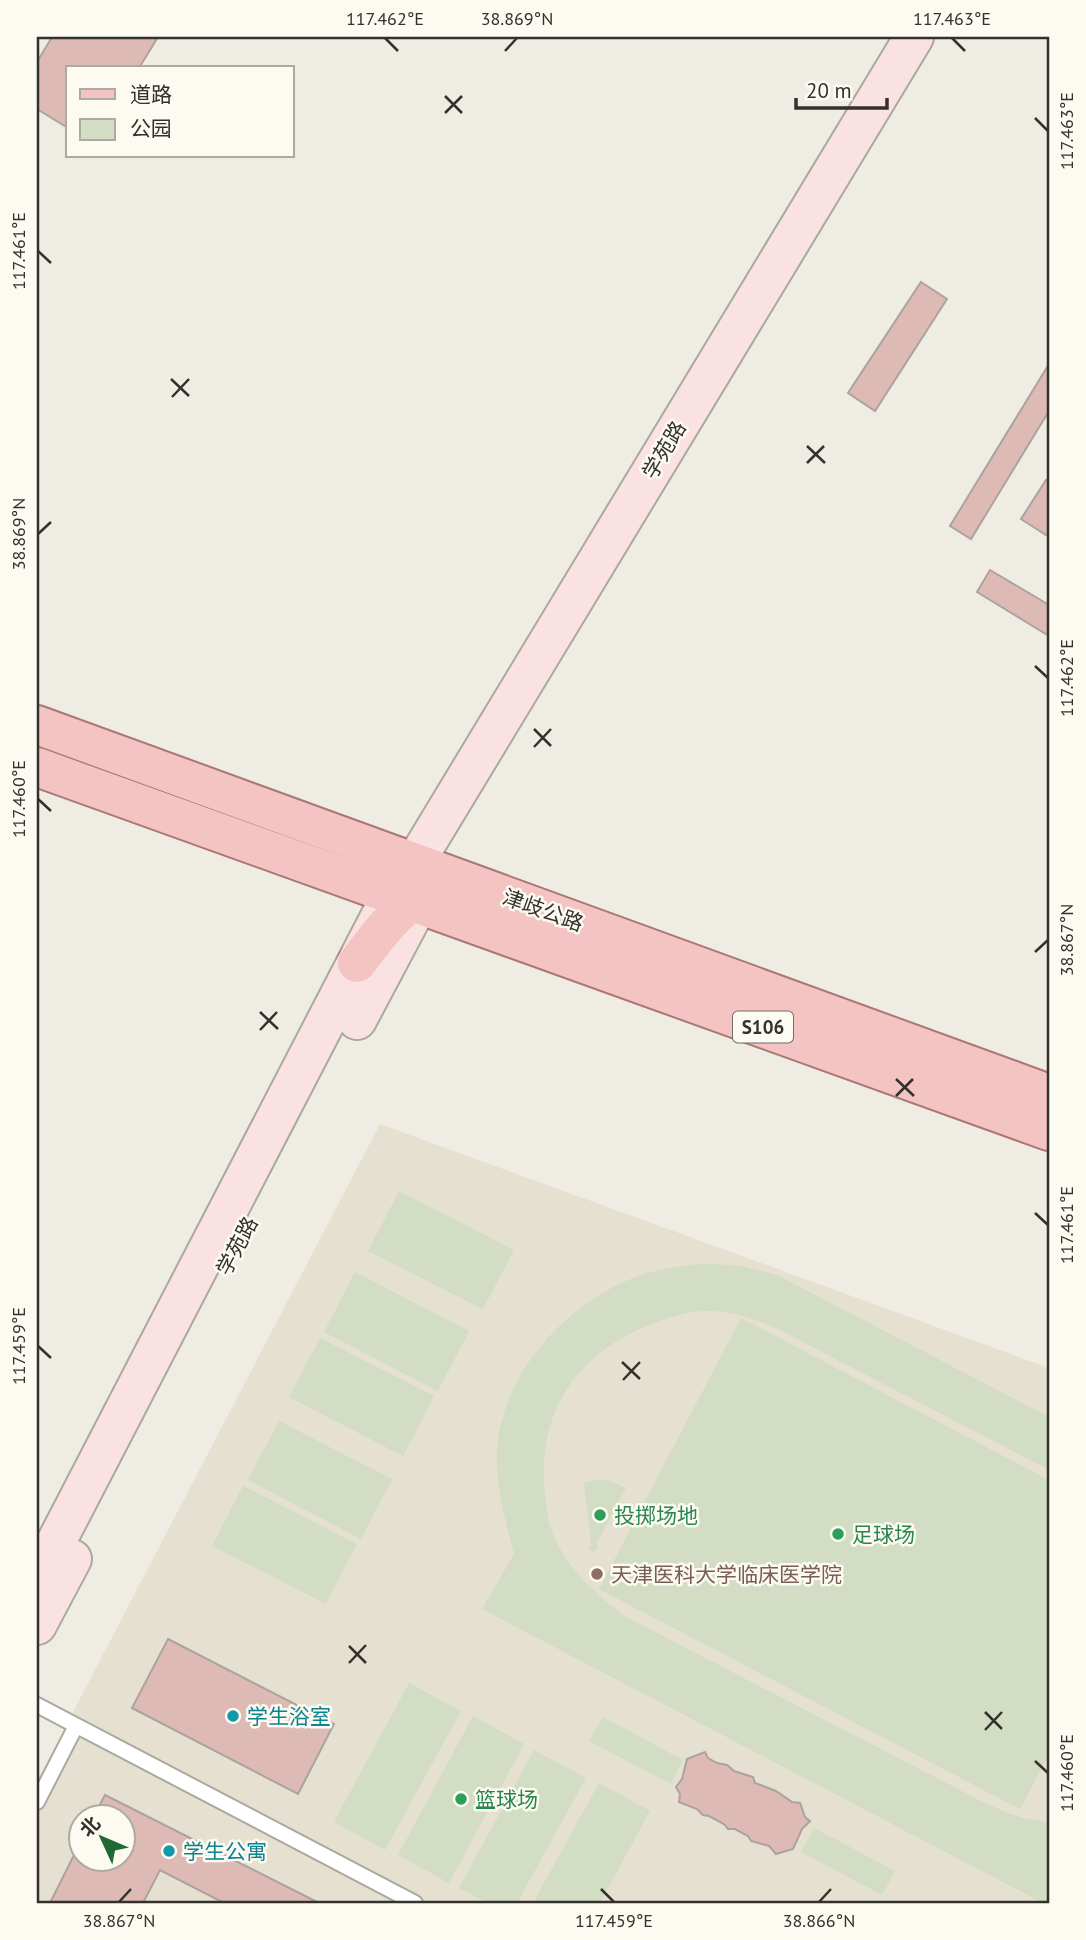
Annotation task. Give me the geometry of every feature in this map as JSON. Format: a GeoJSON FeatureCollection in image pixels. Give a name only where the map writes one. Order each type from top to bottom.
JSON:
{"type":"FeatureCollection","features":[{"type":"Feature","properties":{"kind":"main road","name":"津歧公路"},"geometry":{"type":"LineString","coordinates":[[37,725],[411,892]]}},
{"type":"Feature","properties":{"kind":"main road","name":"津歧公路"},"geometry":{"type":"LineString","coordinates":[[37,767],[411,892],[485,908],[1049,1094]]}},
{"type":"Feature","properties":{"kind":"main road","name":"津歧公路"},"geometry":{"type":"LineString","coordinates":[[485,908],[1049,1130]]}},
{"type":"Feature","properties":{"kind":"street","name":"学苑路"},"geometry":{"type":"LineString","coordinates":[[37,1579],[411,892],[914,37]]}},
{"type":"Feature","properties":{"kind":"street"},"geometry":{"type":"LineString","coordinates":[[370,968],[395,957],[423,931],[485,908]]}},
{"type":"Feature","properties":{"kind":"street","name":"学苑路"},"geometry":{"type":"LineString","coordinates":[[37,1625],[370,968]]}},
{"type":"Feature","properties":{"kind":"lane"},"geometry":{"type":"LineString","coordinates":[[37,1705],[415,1903]]}},
{"type":"Feature","properties":{"kind":"lane"},"geometry":{"type":"LineString","coordinates":[[37,1802],[76,1726]]}},
{"type":"Feature","properties":{"kind":"shaded area","name":"天津医科大学临床医学院"},"geometry":{"type":"Polygon","coordinates":[[[380,1124],[1049,1368],[1049,1903],[37,1903],[37,1781],[380,1124]]]}},
{"type":"Feature","properties":{"kind":"green space"},"geometry":{"type":"Polygon","coordinates":[[[399,1191],[514,1250],[483,1309],[368,1251],[399,1191]]]}},
{"type":"Feature","properties":{"kind":"green space"},"geometry":{"type":"Polygon","coordinates":[[[711,1264],[741,1266],[777,1275],[1049,1417],[1049,1470],[778,1329],[729,1313],[690,1313],[654,1323],[606,1348],[587,1364],[571,1383],[559,1404],[550,1427],[544,1481],[549,1521],[559,1547],[584,1580],[626,1617],[981,1801],[1022,1818],[1049,1821],[1049,1903],[1043,1903],[482,1609],[514,1554],[500,1494],[497,1449],[505,1408],[529,1362],[563,1323],[605,1292],[648,1273],[711,1264]]]}},
{"type":"Feature","properties":{"kind":"green space"},"geometry":{"type":"Polygon","coordinates":[[[355,1272],[469,1331],[438,1391],[324,1332],[355,1272]]]}},
{"type":"Feature","properties":{"kind":"green space","name":"足球场"},"geometry":{"type":"Polygon","coordinates":[[[741,1318],[1049,1480],[1049,1754],[1020,1809],[599,1589],[741,1318]]]}},
{"type":"Feature","properties":{"kind":"green space"},"geometry":{"type":"Polygon","coordinates":[[[320,1338],[434,1396],[403,1456],[289,1397],[320,1338]]]}},
{"type":"Feature","properties":{"kind":"green space"},"geometry":{"type":"Polygon","coordinates":[[[279,1421],[392,1479],[361,1539],[248,1480],[279,1421]]]}},
{"type":"Feature","properties":{"kind":"green space","name":"投掷场地"},"geometry":{"type":"Polygon","coordinates":[[[608,1480],[626,1488],[597,1543],[598,1548],[593,1552],[589,1549],[591,1542],[584,1483],[608,1480]]]}},
{"type":"Feature","properties":{"kind":"green space"},"geometry":{"type":"Polygon","coordinates":[[[243,1486],[357,1544],[326,1604],[212,1546],[243,1486]]]}},
{"type":"Feature","properties":{"kind":"green space","name":"篮球场"},"geometry":{"type":"Polygon","coordinates":[[[409,1683],[461,1711],[385,1850],[334,1822],[409,1683]]]}},
{"type":"Feature","properties":{"kind":"green space","name":"篮球场"},"geometry":{"type":"Polygon","coordinates":[[[473,1716],[524,1744],[449,1883],[398,1855],[473,1716]]]}},
{"type":"Feature","properties":{"kind":"green space"},"geometry":{"type":"Polygon","coordinates":[[[603,1717],[683,1760],[671,1784],[589,1741],[603,1717]]]}},
{"type":"Feature","properties":{"kind":"green space","name":"篮球场"},"geometry":{"type":"Polygon","coordinates":[[[534,1750],[586,1778],[517,1903],[488,1903],[459,1888],[534,1750]]]}},
{"type":"Feature","properties":{"kind":"green space","name":"篮球场"},"geometry":{"type":"Polygon","coordinates":[[[599,1783],[650,1811],[600,1903],[533,1903],[599,1783]]]}},
{"type":"Feature","properties":{"kind":"green space"},"geometry":{"type":"Polygon","coordinates":[[[814,1828],[895,1871],[882,1895],[801,1852],[814,1828]]]}},
{"type":"Feature","properties":{"kind":"building"},"geometry":{"type":"Polygon","coordinates":[[[52,37],[158,37],[140,66],[66,66],[66,127],[37,109],[37,62],[52,37]]]}},
{"type":"Feature","properties":{"kind":"building"},"geometry":{"type":"Polygon","coordinates":[[[921,282],[947,299],[875,411],[848,393],[921,282]]]}},
{"type":"Feature","properties":{"kind":"building"},"geometry":{"type":"Polygon","coordinates":[[[1049,364],[1049,411],[971,539],[950,526],[1049,364]]]}},
{"type":"Feature","properties":{"kind":"building"},"geometry":{"type":"Polygon","coordinates":[[[1046,480],[1049,482],[1049,537],[1021,519],[1046,480]]]}},
{"type":"Feature","properties":{"kind":"building"},"geometry":{"type":"Polygon","coordinates":[[[990,570],[1049,605],[1049,636],[977,592],[990,570]]]}},
{"type":"Feature","properties":{"kind":"building","name":"学生浴室"},"geometry":{"type":"Polygon","coordinates":[[[168,1639],[334,1724],[298,1794],[132,1708],[168,1639]]]}},
{"type":"Feature","properties":{"kind":"building"},"geometry":{"type":"Polygon","coordinates":[[[705,1752],[708,1758],[717,1763],[753,1777],[755,1783],[776,1791],[792,1802],[800,1803],[805,1817],[810,1821],[802,1829],[793,1849],[776,1854],[769,1846],[751,1841],[748,1836],[735,1829],[728,1829],[697,1809],[679,1802],[680,1794],[676,1787],[682,1779],[687,1759],[705,1752]]]}},
{"type":"Feature","properties":{"kind":"building","name":"学生公寓"},"geometry":{"type":"Polygon","coordinates":[[[105,1795],[123,1804],[100,1804],[105,1795]]]}},
{"type":"Feature","properties":{"kind":"building","name":"学生公寓"},"geometry":{"type":"Polygon","coordinates":[[[136,1811],[319,1903],[224,1903],[160,1870],[143,1903],[50,1903],[66,1871],[66,1874],[136,1874],[136,1811]]]}},
{"type":"Feature","properties":{"kind":"place","name":"投掷场地"},"geometry":{"type":"Point","coordinates":[600,1515]}},
{"type":"Feature","properties":{"kind":"place","name":"足球场"},"geometry":{"type":"Point","coordinates":[838,1534]}},
{"type":"Feature","properties":{"kind":"place","name":"天津医科大学临床医学院"},"geometry":{"type":"Point","coordinates":[597,1574]}},
{"type":"Feature","properties":{"kind":"place","name":"学生浴室"},"geometry":{"type":"Point","coordinates":[233,1716]}},
{"type":"Feature","properties":{"kind":"place","name":"篮球场"},"geometry":{"type":"Point","coordinates":[461,1799]}},
{"type":"Feature","properties":{"kind":"place","name":"学生公寓"},"geometry":{"type":"Point","coordinates":[169,1851]}}]}
